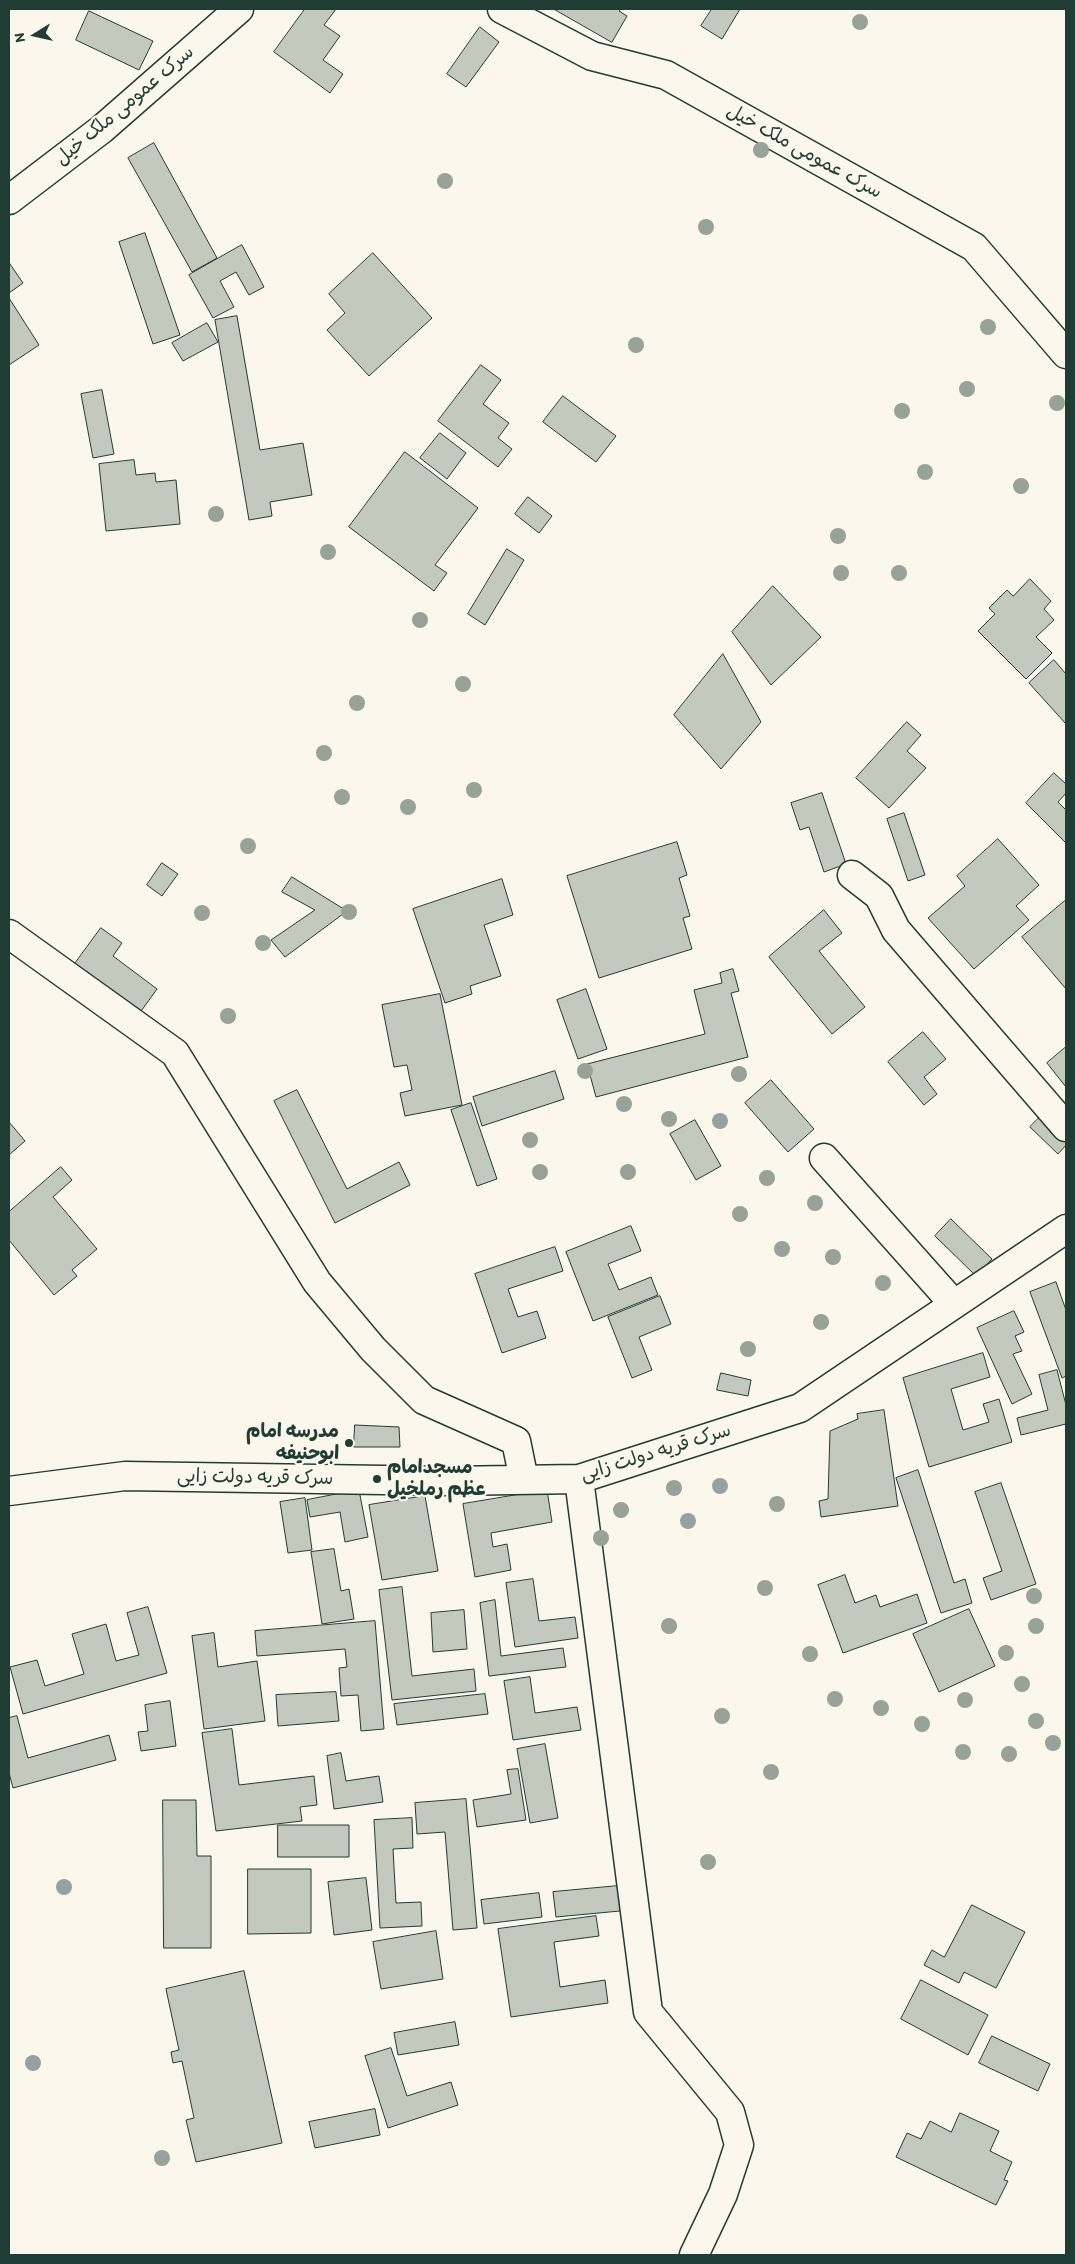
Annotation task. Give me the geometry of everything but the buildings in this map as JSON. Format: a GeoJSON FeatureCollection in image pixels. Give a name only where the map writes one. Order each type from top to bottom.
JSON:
{"type":"FeatureCollection","features":[{"type":"Feature","properties":{"kind":"street","name":"سرک عمومی ملک خیل"},"geometry":{"type":"LineString","coordinates":[[9,200],[102,129],[239,9]]}},
{"type":"Feature","properties":{"kind":"street","name":"سرک عمومی ملک خیل"},"geometry":{"type":"LineString","coordinates":[[502,9],[592,56],[666,75],[974,246],[1066,354]]}},
{"type":"Feature","properties":{"kind":"street"},"geometry":{"type":"LineString","coordinates":[[852,875],[879,896],[896,930],[1066,1127]]}},
{"type":"Feature","properties":{"kind":"street"},"geometry":{"type":"LineString","coordinates":[[9,934],[175,1053],[316,1282],[373,1349],[424,1400],[516,1441],[524,1480]]}},
{"type":"Feature","properties":{"kind":"street"},"geometry":{"type":"LineString","coordinates":[[824,1158],[953,1303]]}},
{"type":"Feature","properties":{"kind":"street","name":"سرک قریه دولت زایی"},"geometry":{"type":"LineString","coordinates":[[9,1491],[125,1476],[448,1481],[579,1479],[800,1408],[953,1303],[1066,1229]]}},
{"type":"Feature","properties":{"kind":"street"},"geometry":{"type":"LineString","coordinates":[[579,1479],[648,2012],[730,2112],[739,2145],[723,2194],[694,2255]]}},
{"type":"Feature","properties":{"kind":"place","name":"مدرسه امام ابوحنیفه"},"geometry":{"type":"Point","coordinates":[349,1443]}},
{"type":"Feature","properties":{"kind":"place","name":"مسجدامام عظم رملخیل"},"geometry":{"type":"Point","coordinates":[377,1479]}}]}
